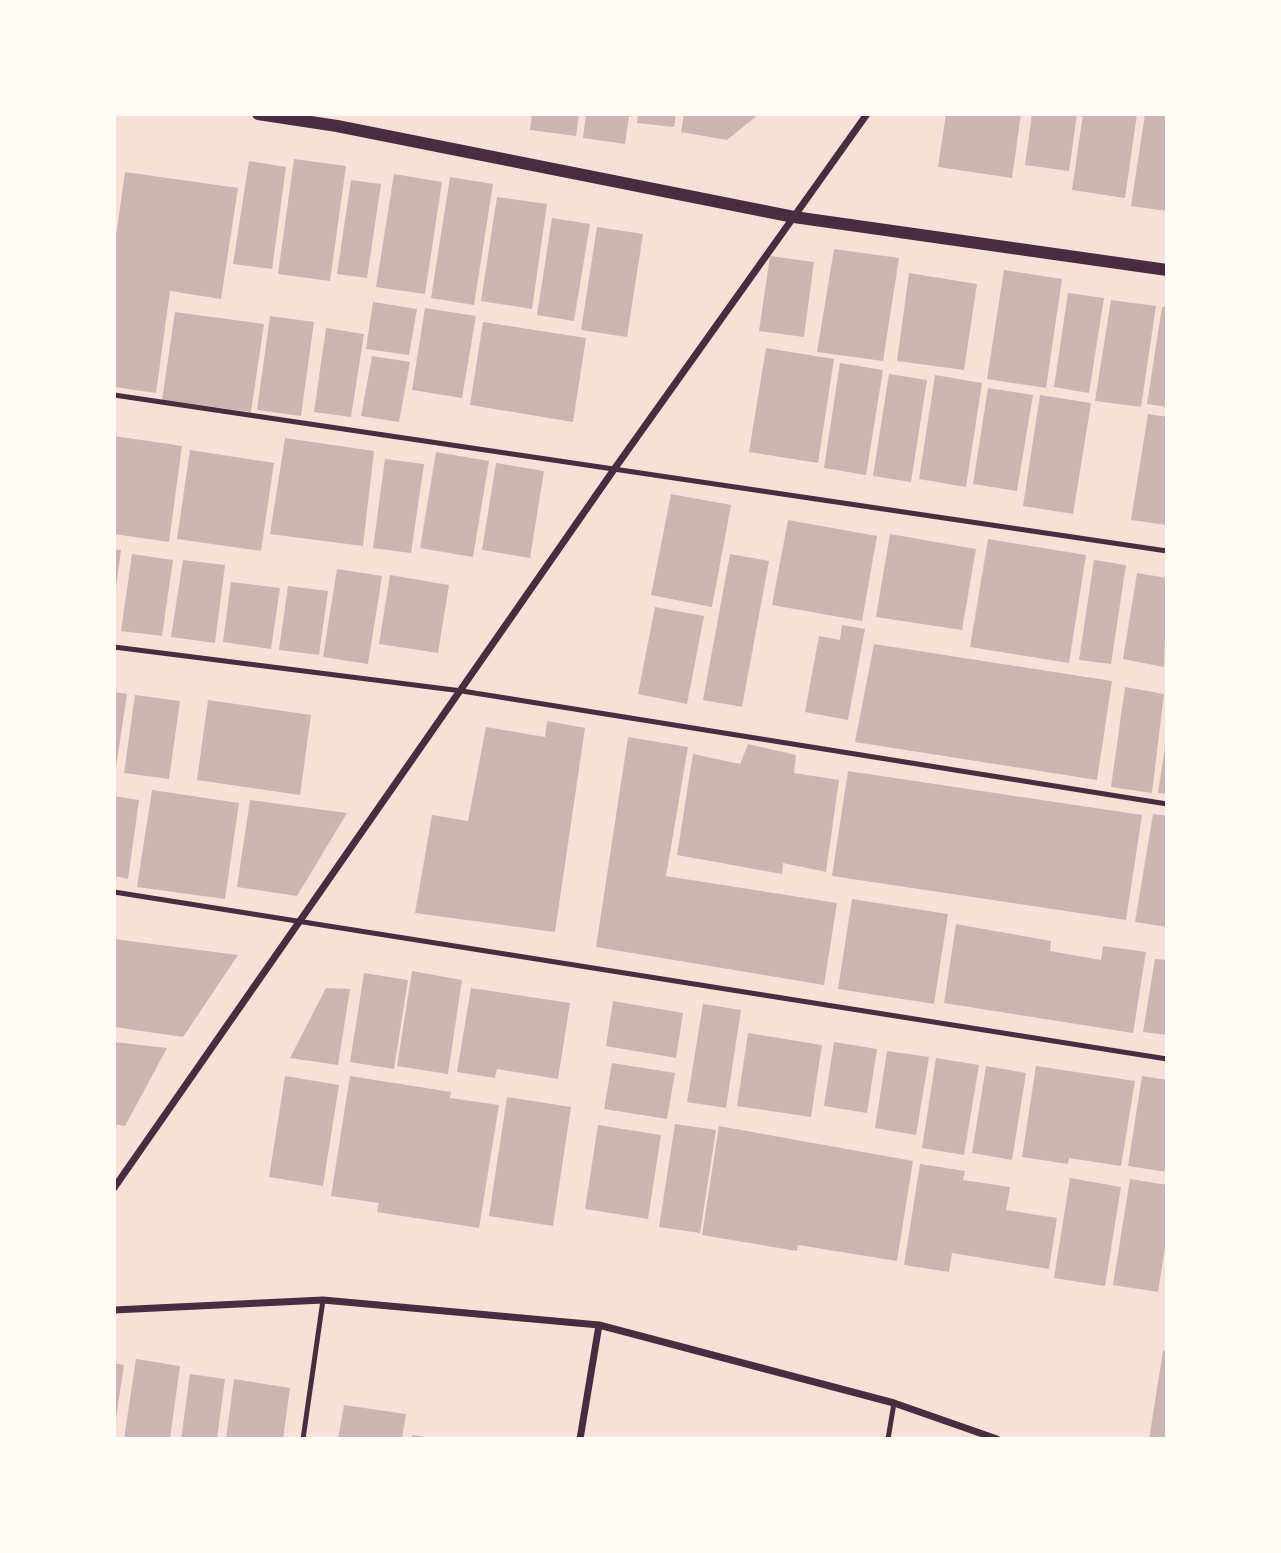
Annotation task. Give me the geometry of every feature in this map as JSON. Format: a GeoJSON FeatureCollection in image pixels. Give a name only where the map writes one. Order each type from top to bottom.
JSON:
{"type":"FeatureCollection","features":[{"type":"Feature","properties":{"kind":"street"},"geometry":{"type":"LineString","coordinates":[[258,114],[338,120],[794,216],[1167,270]]}},
{"type":"Feature","properties":{"kind":"street"},"geometry":{"type":"LineString","coordinates":[[114,1188],[615,468],[867,114]]}},
{"type":"Feature","properties":{"kind":"street"},"geometry":{"type":"LineString","coordinates":[[114,1310],[323,1300],[599,1325],[894,1403],[997,1439]]}},
{"type":"Feature","properties":{"kind":"street"},"geometry":{"type":"LineString","coordinates":[[580,1439],[599,1325]]}},
{"type":"Feature","properties":{"kind":"lane"},"geometry":{"type":"LineString","coordinates":[[114,395],[1167,551]]}},
{"type":"Feature","properties":{"kind":"lane"},"geometry":{"type":"LineString","coordinates":[[114,647],[462,691],[1167,804]]}},
{"type":"Feature","properties":{"kind":"lane"},"geometry":{"type":"LineString","coordinates":[[114,892],[1167,1059]]}},
{"type":"Feature","properties":{"kind":"lane"},"geometry":{"type":"LineString","coordinates":[[303,1439],[323,1300]]}},
{"type":"Feature","properties":{"kind":"lane"},"geometry":{"type":"LineString","coordinates":[[888,1439],[894,1403]]}},
{"type":"Feature","properties":{"kind":"building"},"geometry":{"type":"Polygon","coordinates":[[[532,114],[579,114],[576,136],[530,130],[532,114]]]}},
{"type":"Feature","properties":{"kind":"building"},"geometry":{"type":"Polygon","coordinates":[[[586,114],[629,116],[625,144],[583,138],[586,114]]]}},
{"type":"Feature","properties":{"kind":"building"},"geometry":{"type":"Polygon","coordinates":[[[638,114],[676,114],[674,127],[637,123],[638,114]]]}},
{"type":"Feature","properties":{"kind":"building"},"geometry":{"type":"Polygon","coordinates":[[[684,114],[759,114],[727,140],[681,132],[684,114]]]}},
{"type":"Feature","properties":{"kind":"building"},"geometry":{"type":"Polygon","coordinates":[[[946,114],[1021,114],[1012,178],[938,167],[946,114]]]}},
{"type":"Feature","properties":{"kind":"building"},"geometry":{"type":"Polygon","coordinates":[[[1032,114],[1077,114],[1069,171],[1025,165],[1032,114]]]}},
{"type":"Feature","properties":{"kind":"building"},"geometry":{"type":"Polygon","coordinates":[[[1083,114],[1137,114],[1125,198],[1072,190],[1083,114]]]}},
{"type":"Feature","properties":{"kind":"building"},"geometry":{"type":"Polygon","coordinates":[[[1145,114],[1167,114],[1167,211],[1131,206],[1145,114]]]}},
{"type":"Feature","properties":{"kind":"building"},"geometry":{"type":"Polygon","coordinates":[[[294,159],[346,166],[330,281],[278,274],[294,159]]]}},
{"type":"Feature","properties":{"kind":"building"},"geometry":{"type":"Polygon","coordinates":[[[249,161],[286,167],[272,269],[233,264],[249,161]]]}},
{"type":"Feature","properties":{"kind":"building"},"geometry":{"type":"Polygon","coordinates":[[[125,172],[238,188],[221,299],[170,291],[156,393],[114,387],[114,251],[125,172]]]}},
{"type":"Feature","properties":{"kind":"building"},"geometry":{"type":"Polygon","coordinates":[[[394,174],[442,182],[425,294],[376,287],[394,174]]]}},
{"type":"Feature","properties":{"kind":"building"},"geometry":{"type":"Polygon","coordinates":[[[450,177],[493,184],[474,305],[431,298],[450,177]]]}},
{"type":"Feature","properties":{"kind":"building"},"geometry":{"type":"Polygon","coordinates":[[[351,180],[381,184],[367,278],[337,274],[351,180]]]}},
{"type":"Feature","properties":{"kind":"building"},"geometry":{"type":"Polygon","coordinates":[[[497,197],[547,204],[532,309],[481,301],[497,197]]]}},
{"type":"Feature","properties":{"kind":"building"},"geometry":{"type":"Polygon","coordinates":[[[552,218],[590,224],[574,321],[537,315],[552,218]]]}},
{"type":"Feature","properties":{"kind":"building"},"geometry":{"type":"Polygon","coordinates":[[[597,227],[643,234],[627,337],[581,330],[597,227]]]}},
{"type":"Feature","properties":{"kind":"building"},"geometry":{"type":"Polygon","coordinates":[[[834,249],[899,258],[883,361],[817,352],[834,249]]]}},
{"type":"Feature","properties":{"kind":"building"},"geometry":{"type":"Polygon","coordinates":[[[770,256],[814,262],[804,337],[759,331],[770,256]]]}},
{"type":"Feature","properties":{"kind":"building"},"geometry":{"type":"Polygon","coordinates":[[[1004,270],[1062,279],[1046,388],[987,379],[1004,270]]]}},
{"type":"Feature","properties":{"kind":"building"},"geometry":{"type":"Polygon","coordinates":[[[909,273],[977,284],[964,370],[897,361],[909,273]]]}},
{"type":"Feature","properties":{"kind":"building"},"geometry":{"type":"Polygon","coordinates":[[[1068,293],[1104,298],[1089,393],[1054,387],[1068,293]]]}},
{"type":"Feature","properties":{"kind":"building"},"geometry":{"type":"Polygon","coordinates":[[[1111,300],[1156,306],[1141,407],[1095,401],[1111,300]]]}},
{"type":"Feature","properties":{"kind":"building"},"geometry":{"type":"Polygon","coordinates":[[[373,302],[417,309],[409,355],[366,349],[373,302]]]}},
{"type":"Feature","properties":{"kind":"building"},"geometry":{"type":"Polygon","coordinates":[[[1162,307],[1167,307],[1167,407],[1147,404],[1162,307]]]}},
{"type":"Feature","properties":{"kind":"building"},"geometry":{"type":"Polygon","coordinates":[[[425,308],[476,316],[462,398],[412,390],[425,308]]]}},
{"type":"Feature","properties":{"kind":"building"},"geometry":{"type":"Polygon","coordinates":[[[175,312],[264,324],[251,412],[162,400],[175,312]]]}},
{"type":"Feature","properties":{"kind":"building"},"geometry":{"type":"Polygon","coordinates":[[[270,316],[314,322],[301,416],[257,410],[270,316]]]}},
{"type":"Feature","properties":{"kind":"building"},"geometry":{"type":"Polygon","coordinates":[[[483,322],[586,338],[573,422],[470,405],[483,322]]]}},
{"type":"Feature","properties":{"kind":"building"},"geometry":{"type":"Polygon","coordinates":[[[326,328],[364,334],[351,417],[314,412],[326,328]]]}},
{"type":"Feature","properties":{"kind":"building"},"geometry":{"type":"Polygon","coordinates":[[[766,348],[834,359],[818,463],[749,452],[766,348]]]}},
{"type":"Feature","properties":{"kind":"building"},"geometry":{"type":"Polygon","coordinates":[[[372,356],[410,362],[399,422],[361,416],[372,356]]]}},
{"type":"Feature","properties":{"kind":"building"},"geometry":{"type":"Polygon","coordinates":[[[840,363],[883,370],[866,475],[824,468],[840,363]]]}},
{"type":"Feature","properties":{"kind":"building"},"geometry":{"type":"Polygon","coordinates":[[[889,374],[927,380],[911,482],[873,476],[889,374]]]}},
{"type":"Feature","properties":{"kind":"building"},"geometry":{"type":"Polygon","coordinates":[[[935,375],[982,383],[966,487],[919,479],[935,375]]]}},
{"type":"Feature","properties":{"kind":"building"},"geometry":{"type":"Polygon","coordinates":[[[988,388],[1033,395],[1017,491],[973,484],[988,388]]]}},
{"type":"Feature","properties":{"kind":"building"},"geometry":{"type":"Polygon","coordinates":[[[1040,395],[1091,403],[1073,514],[1023,506],[1040,395]]]}},
{"type":"Feature","properties":{"kind":"building"},"geometry":{"type":"Polygon","coordinates":[[[1148,414],[1167,417],[1167,525],[1131,520],[1148,414]]]}},
{"type":"Feature","properties":{"kind":"building"},"geometry":{"type":"Polygon","coordinates":[[[114,436],[182,446],[169,542],[114,534],[114,436]]]}},
{"type":"Feature","properties":{"kind":"building"},"geometry":{"type":"Polygon","coordinates":[[[285,438],[374,451],[363,546],[270,534],[285,438]]]}},
{"type":"Feature","properties":{"kind":"building"},"geometry":{"type":"Polygon","coordinates":[[[190,450],[274,463],[261,551],[177,539],[190,450]]]}},
{"type":"Feature","properties":{"kind":"building"},"geometry":{"type":"Polygon","coordinates":[[[436,452],[489,461],[473,557],[420,548],[436,452]]]}},
{"type":"Feature","properties":{"kind":"building"},"geometry":{"type":"Polygon","coordinates":[[[385,459],[424,464],[411,553],[373,548],[385,459]]]}},
{"type":"Feature","properties":{"kind":"building"},"geometry":{"type":"Polygon","coordinates":[[[496,463],[544,471],[530,558],[482,550],[496,463]]]}},
{"type":"Feature","properties":{"kind":"building"},"geometry":{"type":"Polygon","coordinates":[[[671,494],[731,505],[712,607],[651,595],[671,494]]]}},
{"type":"Feature","properties":{"kind":"building"},"geometry":{"type":"Polygon","coordinates":[[[788,520],[877,536],[862,621],[772,605],[788,520]]]}},
{"type":"Feature","properties":{"kind":"building"},"geometry":{"type":"Polygon","coordinates":[[[890,534],[976,549],[962,630],[876,617],[890,534]]]}},
{"type":"Feature","properties":{"kind":"building"},"geometry":{"type":"Polygon","coordinates":[[[988,539],[1086,555],[1069,663],[970,647],[988,539]]]}},
{"type":"Feature","properties":{"kind":"building"},"geometry":{"type":"Polygon","coordinates":[[[114,549],[121,550],[115,594],[114,594],[114,549]]]}},
{"type":"Feature","properties":{"kind":"building"},"geometry":{"type":"Polygon","coordinates":[[[132,554],[173,560],[162,636],[121,631],[132,554]]]}},
{"type":"Feature","properties":{"kind":"building"},"geometry":{"type":"Polygon","coordinates":[[[730,554],[769,561],[742,707],[703,700],[730,554]]]}},
{"type":"Feature","properties":{"kind":"building"},"geometry":{"type":"Polygon","coordinates":[[[183,560],[225,565],[215,643],[171,637],[183,560]]]}},
{"type":"Feature","properties":{"kind":"building"},"geometry":{"type":"Polygon","coordinates":[[[1094,560],[1126,565],[1111,664],[1079,660],[1094,560]]]}},
{"type":"Feature","properties":{"kind":"building"},"geometry":{"type":"Polygon","coordinates":[[[337,569],[382,576],[368,664],[323,657],[337,569]]]}},
{"type":"Feature","properties":{"kind":"building"},"geometry":{"type":"Polygon","coordinates":[[[1137,573],[1167,578],[1164,667],[1123,659],[1137,573]]]}},
{"type":"Feature","properties":{"kind":"building"},"geometry":{"type":"Polygon","coordinates":[[[390,575],[449,585],[438,653],[379,644],[390,575]]]}},
{"type":"Feature","properties":{"kind":"building"},"geometry":{"type":"Polygon","coordinates":[[[231,582],[280,588],[271,649],[223,642],[231,582]]]}},
{"type":"Feature","properties":{"kind":"building"},"geometry":{"type":"Polygon","coordinates":[[[288,586],[328,591],[319,655],[279,650],[288,586]]]}},
{"type":"Feature","properties":{"kind":"building"},"geometry":{"type":"Polygon","coordinates":[[[655,607],[704,616],[687,704],[638,694],[655,607]]]}},
{"type":"Feature","properties":{"kind":"building"},"geometry":{"type":"Polygon","coordinates":[[[842,625],[865,629],[848,720],[805,712],[819,636],[840,640],[842,625]]]}},
{"type":"Feature","properties":{"kind":"building"},"geometry":{"type":"Polygon","coordinates":[[[874,644],[1112,681],[1097,780],[855,742],[874,644]]]}},
{"type":"Feature","properties":{"kind":"building"},"geometry":{"type":"Polygon","coordinates":[[[1125,687],[1164,694],[1152,793],[1111,787],[1125,687]]]}},
{"type":"Feature","properties":{"kind":"building"},"geometry":{"type":"Polygon","coordinates":[[[114,692],[127,694],[115,774],[114,774],[114,692]]]}},
{"type":"Feature","properties":{"kind":"building"},"geometry":{"type":"Polygon","coordinates":[[[135,695],[180,701],[169,779],[124,773],[135,695]]]}},
{"type":"Feature","properties":{"kind":"building"},"geometry":{"type":"Polygon","coordinates":[[[208,700],[311,715],[300,795],[197,780],[208,700]]]}},
{"type":"Feature","properties":{"kind":"building"},"geometry":{"type":"Polygon","coordinates":[[[547,721],[585,728],[555,932],[415,913],[432,815],[468,821],[486,727],[545,737],[547,721]]]}},
{"type":"Feature","properties":{"kind":"building"},"geometry":{"type":"Polygon","coordinates":[[[628,737],[688,747],[666,876],[837,903],[824,985],[596,947],[628,737]]]}},
{"type":"Feature","properties":{"kind":"building"},"geometry":{"type":"Polygon","coordinates":[[[1167,741],[1167,794],[1158,793],[1167,741]]]}},
{"type":"Feature","properties":{"kind":"building"},"geometry":{"type":"Polygon","coordinates":[[[748,744],[796,755],[794,773],[839,780],[826,872],[783,863],[782,874],[677,855],[693,754],[740,764],[748,744]]]}},
{"type":"Feature","properties":{"kind":"building"},"geometry":{"type":"Polygon","coordinates":[[[848,771],[1142,815],[1126,920],[832,876],[848,771]]]}},
{"type":"Feature","properties":{"kind":"building"},"geometry":{"type":"Polygon","coordinates":[[[152,790],[239,803],[225,899],[137,887],[152,790]]]}},
{"type":"Feature","properties":{"kind":"building"},"geometry":{"type":"Polygon","coordinates":[[[114,796],[139,800],[128,879],[114,876],[114,796]]]}},
{"type":"Feature","properties":{"kind":"building"},"geometry":{"type":"Polygon","coordinates":[[[250,800],[347,813],[297,896],[237,887],[250,800]]]}},
{"type":"Feature","properties":{"kind":"building"},"geometry":{"type":"Polygon","coordinates":[[[1153,814],[1167,816],[1167,927],[1135,922],[1153,814]]]}},
{"type":"Feature","properties":{"kind":"building"},"geometry":{"type":"Polygon","coordinates":[[[852,899],[948,914],[934,1004],[838,989],[852,899]]]}},
{"type":"Feature","properties":{"kind":"building"},"geometry":{"type":"Polygon","coordinates":[[[956,924],[1051,941],[1050,951],[1101,960],[1103,946],[1146,952],[1133,1033],[944,1003],[956,924]]]}},
{"type":"Feature","properties":{"kind":"building"},"geometry":{"type":"Polygon","coordinates":[[[114,939],[238,955],[183,1037],[114,1027],[114,939]]]}},
{"type":"Feature","properties":{"kind":"building"},"geometry":{"type":"Polygon","coordinates":[[[1155,959],[1167,960],[1167,1035],[1143,1032],[1155,959]]]}},
{"type":"Feature","properties":{"kind":"building"},"geometry":{"type":"Polygon","coordinates":[[[412,971],[462,980],[448,1074],[397,1066],[412,971]]]}},
{"type":"Feature","properties":{"kind":"building"},"geometry":{"type":"Polygon","coordinates":[[[364,973],[408,980],[394,1069],[350,1062],[364,973]]]}},
{"type":"Feature","properties":{"kind":"building"},"geometry":{"type":"Polygon","coordinates":[[[326,988],[350,989],[338,1065],[290,1058],[326,988]]]}},
{"type":"Feature","properties":{"kind":"building"},"geometry":{"type":"Polygon","coordinates":[[[471,988],[570,1003],[558,1079],[497,1069],[495,1078],[457,1072],[471,988]]]}},
{"type":"Feature","properties":{"kind":"building"},"geometry":{"type":"Polygon","coordinates":[[[613,1001],[683,1013],[676,1058],[606,1046],[613,1001]]]}},
{"type":"Feature","properties":{"kind":"building"},"geometry":{"type":"Polygon","coordinates":[[[703,1004],[741,1010],[726,1108],[687,1102],[703,1004]]]}},
{"type":"Feature","properties":{"kind":"building"},"geometry":{"type":"Polygon","coordinates":[[[748,1033],[822,1045],[811,1117],[737,1106],[748,1033]]]}},
{"type":"Feature","properties":{"kind":"building"},"geometry":{"type":"Polygon","coordinates":[[[114,1042],[167,1048],[125,1126],[114,1124],[114,1042]]]}},
{"type":"Feature","properties":{"kind":"building"},"geometry":{"type":"Polygon","coordinates":[[[834,1042],[877,1049],[867,1113],[824,1106],[834,1042]]]}},
{"type":"Feature","properties":{"kind":"building"},"geometry":{"type":"Polygon","coordinates":[[[887,1051],[929,1057],[916,1135],[875,1128],[887,1051]]]}},
{"type":"Feature","properties":{"kind":"building"},"geometry":{"type":"Polygon","coordinates":[[[936,1058],[979,1065],[964,1155],[922,1148],[936,1058]]]}},
{"type":"Feature","properties":{"kind":"building"},"geometry":{"type":"Polygon","coordinates":[[[612,1063],[675,1073],[667,1119],[604,1109],[612,1063]]]}},
{"type":"Feature","properties":{"kind":"building"},"geometry":{"type":"Polygon","coordinates":[[[986,1066],[1026,1073],[1012,1160],[972,1153],[986,1066]]]}},
{"type":"Feature","properties":{"kind":"building"},"geometry":{"type":"Polygon","coordinates":[[[1036,1066],[1135,1081],[1121,1166],[1069,1158],[1068,1164],[1022,1157],[1036,1066]]]}},
{"type":"Feature","properties":{"kind":"building"},"geometry":{"type":"Polygon","coordinates":[[[285,1076],[339,1085],[323,1186],[269,1177],[285,1076]]]}},
{"type":"Feature","properties":{"kind":"building"},"geometry":{"type":"Polygon","coordinates":[[[350,1076],[451,1092],[450,1098],[499,1105],[479,1228],[377,1212],[379,1203],[331,1196],[350,1076]]]}},
{"type":"Feature","properties":{"kind":"building"},"geometry":{"type":"Polygon","coordinates":[[[1142,1076],[1167,1080],[1167,1172],[1128,1166],[1142,1076]]]}},
{"type":"Feature","properties":{"kind":"building"},"geometry":{"type":"Polygon","coordinates":[[[507,1097],[571,1107],[553,1226],[489,1216],[507,1097]]]}},
{"type":"Feature","properties":{"kind":"building"},"geometry":{"type":"Polygon","coordinates":[[[675,1124],[716,1130],[700,1233],[659,1227],[675,1124]]]}},
{"type":"Feature","properties":{"kind":"building"},"geometry":{"type":"Polygon","coordinates":[[[598,1125],[661,1135],[648,1219],[585,1209],[598,1125]]]}},
{"type":"Feature","properties":{"kind":"building"},"geometry":{"type":"Polygon","coordinates":[[[719,1126],[913,1161],[897,1261],[798,1245],[797,1251],[702,1235],[719,1126]]]}},
{"type":"Feature","properties":{"kind":"building"},"geometry":{"type":"Polygon","coordinates":[[[920,1164],[965,1171],[963,1180],[1010,1187],[1006,1210],[1057,1218],[1049,1269],[952,1253],[949,1272],[904,1265],[920,1164]]]}},
{"type":"Feature","properties":{"kind":"building"},"geometry":{"type":"Polygon","coordinates":[[[1070,1178],[1121,1187],[1105,1286],[1054,1278],[1070,1178]]]}},
{"type":"Feature","properties":{"kind":"building"},"geometry":{"type":"Polygon","coordinates":[[[1130,1179],[1167,1185],[1167,1235],[1158,1292],[1113,1285],[1130,1179]]]}},
{"type":"Feature","properties":{"kind":"building"},"geometry":{"type":"Polygon","coordinates":[[[1163,1351],[1167,1351],[1167,1439],[1149,1439],[1163,1351]]]}},
{"type":"Feature","properties":{"kind":"building"},"geometry":{"type":"Polygon","coordinates":[[[136,1359],[180,1366],[170,1439],[124,1439],[136,1359]]]}},
{"type":"Feature","properties":{"kind":"building"},"geometry":{"type":"Polygon","coordinates":[[[114,1363],[124,1365],[115,1425],[114,1425],[114,1363]]]}},
{"type":"Feature","properties":{"kind":"building"},"geometry":{"type":"Polygon","coordinates":[[[190,1374],[225,1379],[217,1439],[181,1439],[190,1374]]]}},
{"type":"Feature","properties":{"kind":"building"},"geometry":{"type":"Polygon","coordinates":[[[234,1379],[290,1388],[283,1439],[226,1439],[234,1379]]]}},
{"type":"Feature","properties":{"kind":"building"},"geometry":{"type":"Polygon","coordinates":[[[344,1405],[406,1414],[402,1439],[338,1439],[344,1405]]]}},
{"type":"Feature","properties":{"kind":"building"},"geometry":{"type":"Polygon","coordinates":[[[412,1435],[433,1438],[433,1439],[412,1439],[412,1435]]]}}]}
